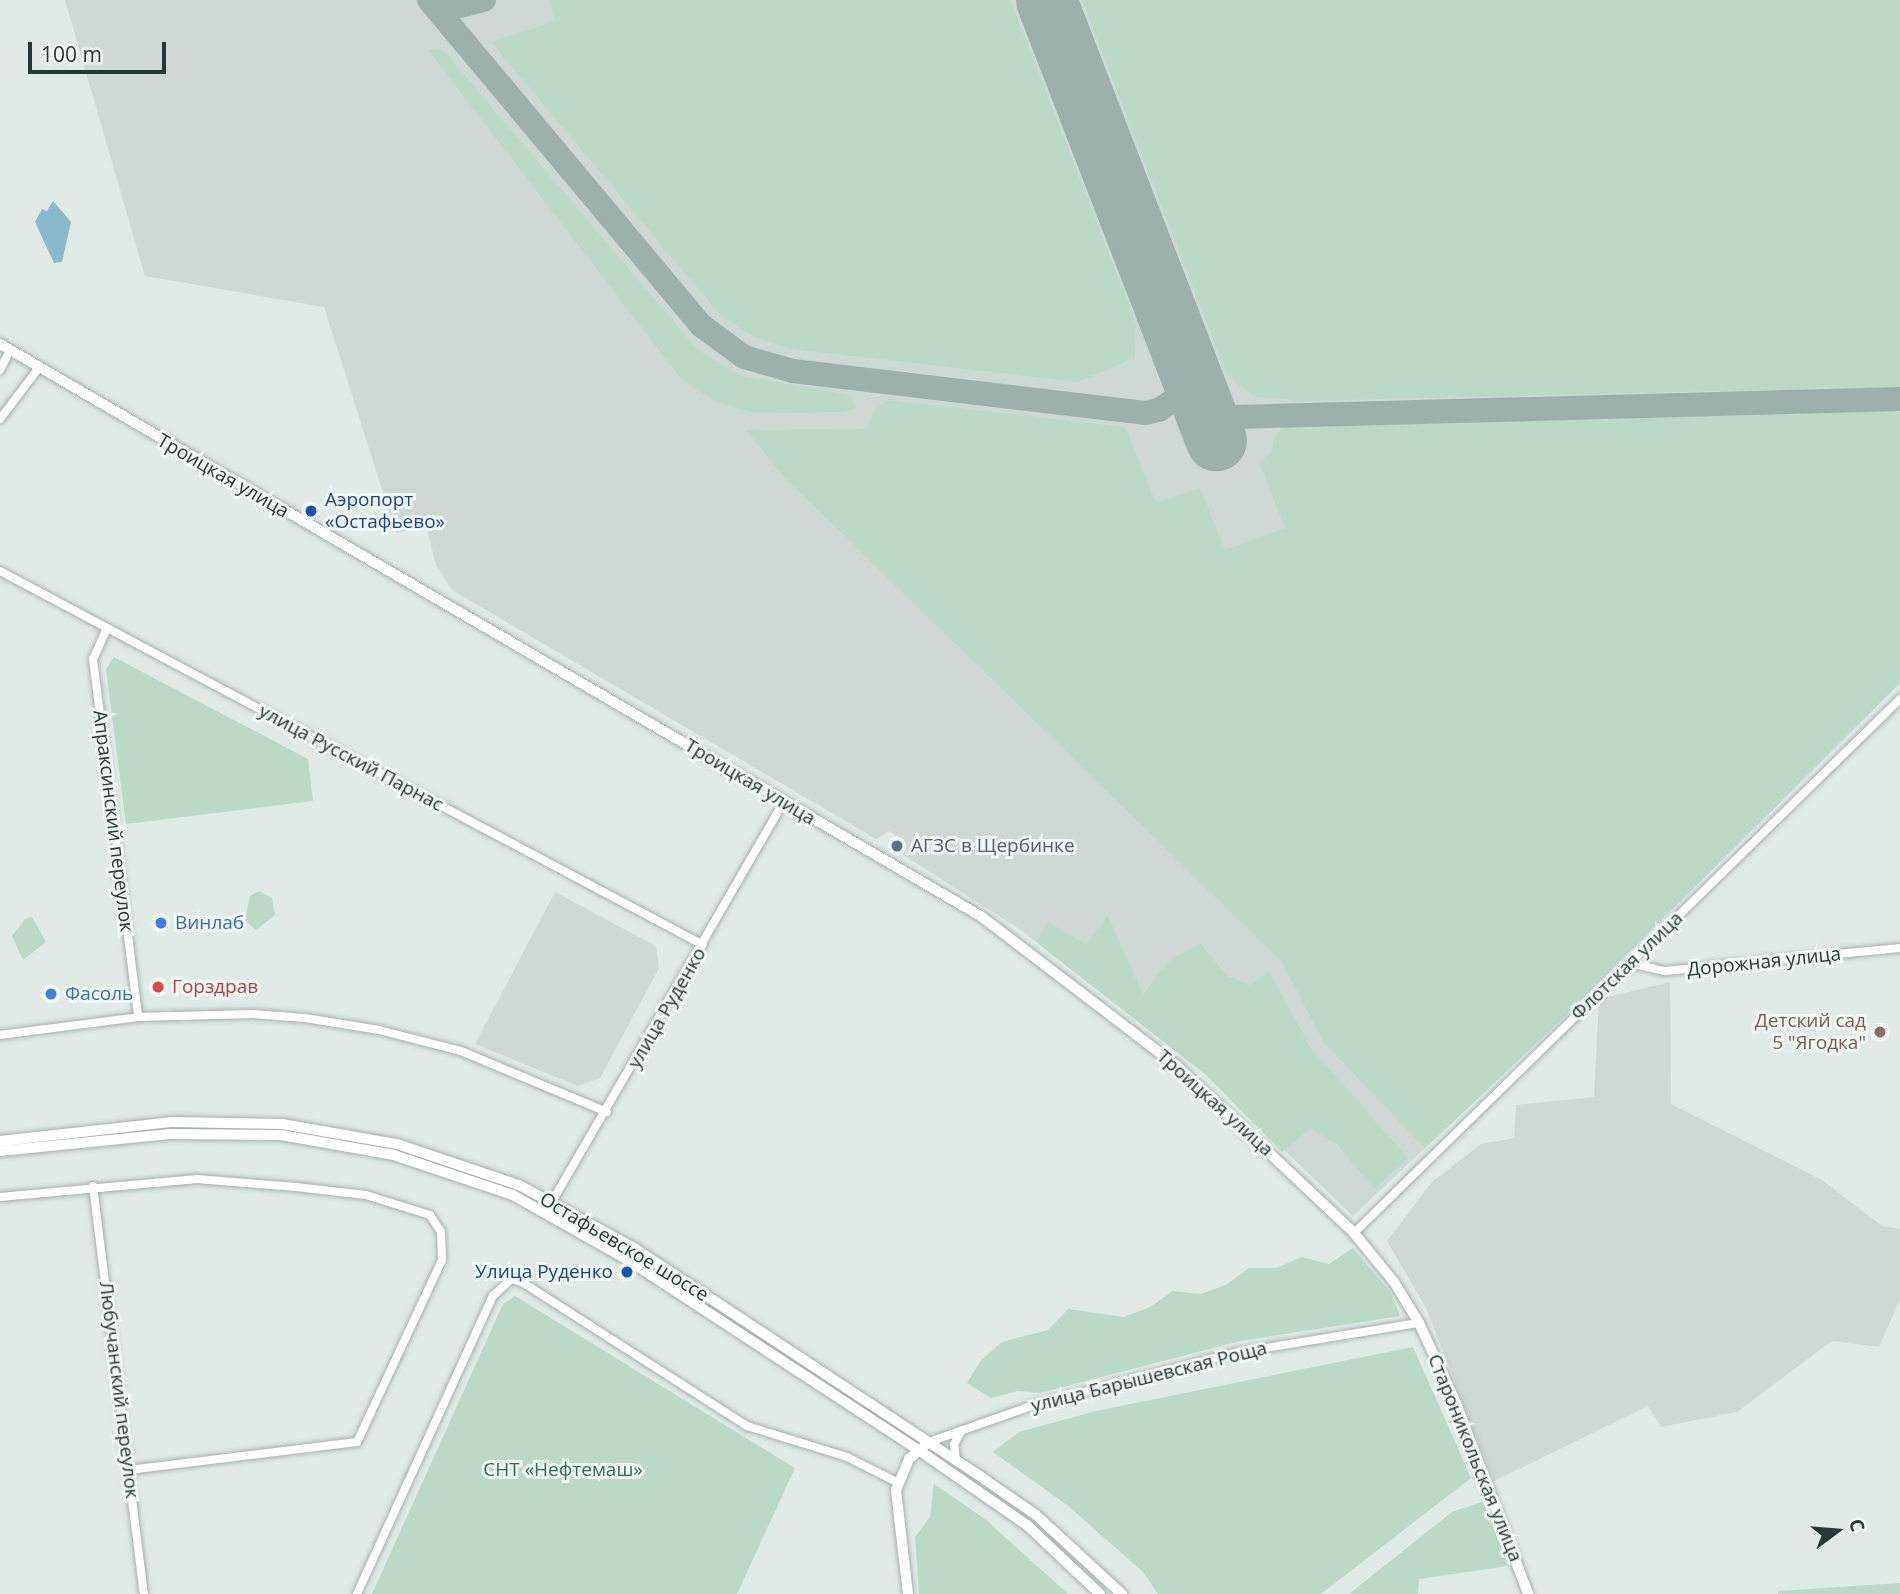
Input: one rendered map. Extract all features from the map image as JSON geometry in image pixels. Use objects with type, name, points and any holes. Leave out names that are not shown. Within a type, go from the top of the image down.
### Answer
[{"type":"main road","name":"Остафьевское шоссе","points":[[0,1141],[171,1122],[282,1124],[397,1144],[454,1160],[553,1201],[634,1248],[1037,1515],[1122,1594]]},
{"type":"main road","name":"Остафьевское шоссе","points":[[0,1151],[170,1134],[281,1135],[340,1143],[418,1162],[546,1212],[917,1449],[1028,1526],[1100,1594]]},
{"type":"street","name":"Троицкая улица","points":[[0,344],[38,369],[943,893],[1014,940],[1185,1073],[1354,1233],[1419,1322]]},
{"type":"street","points":[[0,370],[10,350]]},
{"type":"street","points":[[0,419],[38,369]]},
{"type":"street","name":"улица Русский Парнас","points":[[0,571],[702,946]]},
{"type":"street","name":"Апраксинский переулок","points":[[107,628],[93,659],[138,1017]]},
{"type":"street","name":"Флотская улица","points":[[1354,1233],[1900,699]]},
{"type":"street","name":"улица Руденко","points":[[546,1212],[607,1112],[784,802]]},
{"type":"street","name":"Дорожная улица","points":[[1630,962],[1665,971],[1900,948]]},
{"type":"street","points":[[0,1035],[138,1017],[252,1014],[379,1030],[493,1062],[607,1112]]},
{"type":"street","points":[[0,1197],[93,1186],[197,1179],[366,1195],[430,1215],[441,1232],[442,1260],[357,1443],[129,1470]]},
{"type":"street","name":"Любучанский переулок","points":[[93,1186],[144,1594]]},
{"type":"street","points":[[357,1594],[493,1296],[510,1279],[542,1295],[747,1426],[847,1457],[897,1482],[908,1594]]},
{"type":"street","name":"улица Барышевская Роща","points":[[897,1482],[917,1449],[964,1428],[1235,1353],[1419,1322]]},
{"type":"street","name":"Староникольская улица","points":[[1419,1322],[1456,1403],[1528,1594]]},
{"type":"street","points":[[956,1460],[955,1439],[964,1428]]},
{"type":"shaded area","points":[[65,0],[1900,0],[1900,683],[1561,1020],[1353,1216],[1205,1074],[1018,928],[894,849],[897,836],[889,831],[876,839],[452,590],[436,565],[426,526],[396,533],[324,307],[145,276]]},
{"type":"shaded area","points":[[555,892],[656,946],[659,968],[600,1078],[578,1086],[475,1044]]},
{"type":"shaded area","points":[[1670,982],[1671,1104],[1822,1180],[1882,1226],[1900,1229],[1900,1299],[1879,1347],[1832,1341],[1737,1412],[1661,1427],[1648,1406],[1494,1481],[1426,1308],[1387,1241],[1432,1182],[1481,1144],[1514,1138],[1516,1105],[1594,1097],[1599,999]]},
{"type":"green space","points":[[549,0],[1010,0],[1136,323],[1135,358],[1078,382],[791,349],[755,337],[721,316],[491,42],[555,21]]},
{"type":"green space","points":[[1082,0],[1900,0],[1900,387],[1301,401],[1255,397],[1228,377]]},
{"type":"green space","points":[[436,48],[444,51],[697,349],[739,375],[850,395],[856,407],[844,412],[753,413],[715,401],[682,380],[428,50]]},
{"type":"green space","points":[[887,400],[1125,427],[1156,503],[1200,488],[1225,550],[1285,528],[1259,462],[1271,453],[1274,439],[1290,420],[1900,405],[1900,683],[1561,1020],[1425,1148],[1325,1044],[1281,961],[783,476],[746,430],[867,429],[874,410]]},
{"type":"green space","points":[[114,657],[308,759],[313,801],[126,824],[106,669]]},
{"type":"green space","points":[[259,891],[272,898],[275,915],[256,930],[245,920],[250,896]]},
{"type":"green space","points":[[1108,916],[1143,995],[1167,962],[1200,943],[1226,975],[1250,985],[1269,971],[1310,1047],[1408,1158],[1374,1189],[1337,1144],[1310,1129],[1282,1152],[1205,1074],[1036,942],[1048,922],[1086,944]]},
{"type":"green space","points":[[32,917],[46,942],[23,960],[12,936],[25,919]]},
{"type":"green space","points":[[1353,1248],[1391,1293],[1400,1316],[1240,1341],[1040,1393],[1018,1391],[991,1398],[967,1383],[981,1360],[1002,1342],[1048,1330],[1068,1309],[1124,1317],[1150,1307],[1173,1291],[1200,1294],[1226,1285],[1249,1268],[1276,1268],[1302,1257],[1329,1264]]},
{"type":"green space","name":"СНТ «Нефтемаш»","points":[[515,1296],[795,1468],[737,1594],[372,1594],[503,1304]]},
{"type":"green space","points":[[1413,1347],[1471,1478],[1321,1594],[1158,1594],[1143,1572],[1067,1505],[993,1452],[1019,1432],[1096,1411]]},
{"type":"green space","points":[[934,1484],[985,1519],[1068,1594],[919,1594],[915,1537],[930,1517]]},
{"type":"green space","points":[[1485,1501],[1508,1566],[1419,1579],[1418,1594],[1349,1594],[1452,1512]]},
{"type":"green space","points":[[1900,1583],[1900,1594],[1778,1594],[1778,1591]]},
{"type":"water","points":[[53,201],[71,222],[62,262],[54,263],[35,222],[42,209],[47,211]]},
{"type":"taxiway","points":[[429,0],[702,326],[744,357],[793,371],[1145,413],[1159,410],[1176,398],[1186,375],[1186,360]]},
{"type":"taxiway","points":[[430,0],[451,8],[484,0]]},
{"type":"taxiway","points":[[1203,406],[1235,417],[1900,399]]},
{"type":"runway","points":[[1046,0],[1216,440]]},
{"type":"place","name":"Аэропорт «Остафьево»","points":[[311,511]]},
{"type":"place","name":"АГЗС в Щербинке","points":[[897,846]]},
{"type":"place","name":"Винлаб","points":[[161,923]]},
{"type":"place","name":"Горздрав","points":[[158,987]]},
{"type":"place","name":"Фасоль","points":[[51,994]]},
{"type":"place","name":"Детский сад 5 \"Ягодка\"","points":[[1880,1032]]},
{"type":"place","name":"Улица Руденко","points":[[627,1272]]}]
